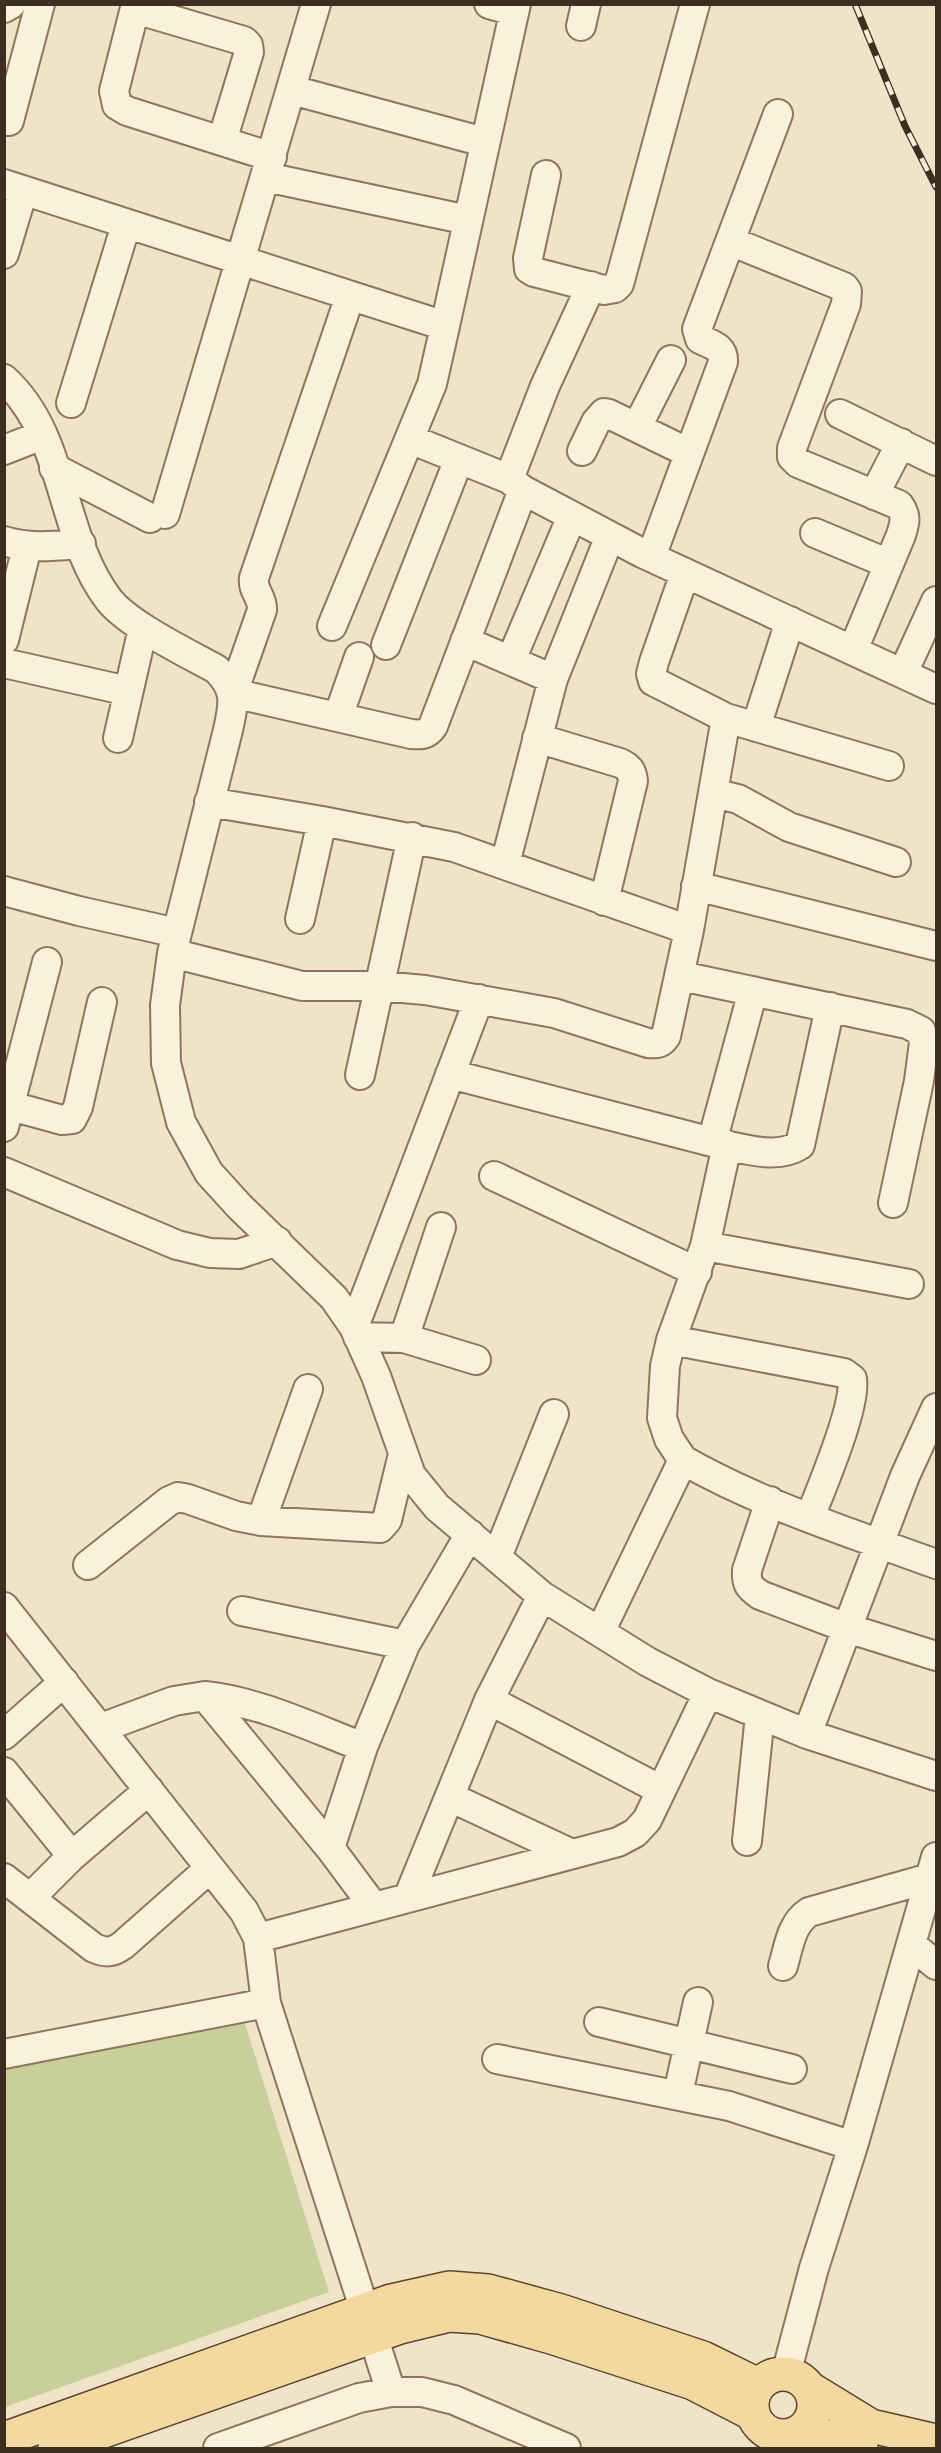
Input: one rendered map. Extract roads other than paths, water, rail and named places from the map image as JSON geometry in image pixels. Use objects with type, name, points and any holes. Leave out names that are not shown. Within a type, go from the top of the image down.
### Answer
[{"type":"main road","points":[[4,2439],[368,2323],[400,2327],[449,2315],[480,2317],[551,2337],[693,2383],[777,2390],[813,2396],[813,2414],[788,2438]]},
{"type":"main road","points":[[55,2448],[368,2323]]},
{"type":"main road","points":[[777,2390],[764,2430],[788,2438],[861,2448]]},
{"type":"main road","points":[[777,2390],[871,2426],[936,2441]]},
{"type":"street","points":[[4,8],[11,4]]},
{"type":"street","points":[[9,121],[40,4]]},
{"type":"street","points":[[54,468],[157,516],[240,261],[316,4]]},
{"type":"street","points":[[546,175],[528,258],[529,269],[591,286],[611,290],[615,288],[619,284],[695,4]]},
{"type":"street","points":[[222,141],[249,52],[248,45],[244,40],[136,7],[114,91],[117,105],[127,111],[222,141],[269,167],[468,220]]},
{"type":"street","points":[[332,626],[432,384],[484,142],[506,7]]},
{"type":"street","points":[[292,90],[484,142]]},
{"type":"street","points":[[651,557],[723,362],[724,354],[721,349],[700,339],[697,329],[778,114]]},
{"type":"street","points":[[4,254],[14,188],[445,326]]},
{"type":"street","points":[[71,403],[126,225]]},
{"type":"street","points":[[730,241],[847,291],[846,304],[792,448],[792,457],[798,463],[898,505],[905,513],[905,522],[853,650]]},
{"type":"street","points":[[233,693],[411,734],[429,732],[465,641],[516,485],[545,386],[591,286]]},
{"type":"street","points":[[350,296],[254,578],[253,585],[261,599],[262,610],[233,693],[233,710],[174,943],[165,1005],[166,1063],[181,1122],[209,1173],[240,1208],[334,1298],[356,1332],[376,1376],[411,1476],[437,1507],[542,1596],[648,1662],[708,1693],[807,1734],[936,1776]]},
{"type":"street","points":[[637,427],[671,360]]},
{"type":"street","points":[[4,380],[17,391],[37,420],[92,575],[111,602],[143,628],[216,669],[226,679],[233,693]]},
{"type":"street","points":[[582,451],[596,422],[604,413],[689,453]]},
{"type":"street","points":[[840,414],[936,461]]},
{"type":"street","points":[[4,450],[42,435]]},
{"type":"street","points":[[410,439],[516,485],[651,557],[936,689]]},
{"type":"street","points":[[874,495],[901,443]]},
{"type":"street","points":[[386,645],[459,459]]},
{"type":"street","points":[[511,660],[572,516]]},
{"type":"street","points":[[815,533],[889,564]]},
{"type":"street","points":[[506,864],[553,679],[610,536]]},
{"type":"street","points":[[4,640],[16,544],[81,544]]},
{"type":"street","points":[[685,573],[654,662],[651,674],[653,681],[726,718],[889,766]]},
{"type":"street","points":[[903,673],[936,602]]},
{"type":"street","points":[[756,727],[790,621]]},
{"type":"street","points":[[118,738],[143,628]]},
{"type":"street","points":[[465,641],[553,679]]},
{"type":"street","points":[[338,717],[359,657]]},
{"type":"street","points":[[4,663],[128,691]]},
{"type":"street","points":[[4,891],[79,911],[302,986],[380,986],[425,990],[554,1013],[657,1044],[663,1042],[666,1036],[681,976],[726,718]]},
{"type":"street","points":[[537,738],[620,763],[628,767],[632,774],[633,781],[604,901]]},
{"type":"street","points":[[712,793],[738,799],[789,827],[896,862]]},
{"type":"street","points":[[209,802],[412,837],[454,847],[689,930]]},
{"type":"street","points":[[300,919],[322,821]]},
{"type":"street","points":[[360,1075],[412,837]]},
{"type":"street","points":[[696,886],[936,946]]},
{"type":"street","points":[[47,962],[8,1117],[72,1119],[78,1107],[102,1002]]},
{"type":"street","points":[[681,976],[907,1024],[921,1031],[924,1042],[919,1081],[893,1203]]},
{"type":"street","points":[[753,991],[720,1143],[701,1259],[665,1366],[662,1418],[669,1439],[683,1460],[710,1475],[810,1517],[936,1564]]},
{"type":"street","points":[[356,1332],[479,999]]},
{"type":"street","points":[[450,1074],[720,1143],[778,1154],[790,1152],[800,1146],[830,1007]]},
{"type":"street","points":[[4,1172],[177,1245],[210,1253],[239,1254],[277,1241]]},
{"type":"street","points":[[494,1176],[701,1259],[909,1284]]},
{"type":"street","points":[[405,1338],[441,1227]]},
{"type":"street","points":[[356,1332],[405,1338],[438,1346],[476,1360]]},
{"type":"street","points":[[672,1340],[844,1373],[852,1379],[851,1398],[841,1435],[810,1517]]},
{"type":"street","points":[[261,1521],[308,1389]]},
{"type":"street","points":[[807,1734],[905,1476],[936,1408]]},
{"type":"street","points":[[497,1557],[554,1414]]},
{"type":"street","points":[[88,1565],[169,1501],[178,1497],[236,1516],[261,1521],[380,1528],[387,1520],[403,1454]]},
{"type":"street","points":[[600,1632],[683,1460]]},
{"type":"street","points":[[770,1501],[747,1570],[746,1581],[749,1588],[847,1628],[936,1656]]},
{"type":"street","points":[[330,1848],[363,1748],[405,1645],[470,1534]]},
{"type":"street","points":[[408,1898],[489,1700],[542,1596]]},
{"type":"street","points":[[5,1608],[244,1911],[258,1938],[266,2003],[391,2392]]},
{"type":"street","points":[[243,1611],[405,1645]]},
{"type":"street","points":[[4,1734],[64,1682]]},
{"type":"street","points":[[258,1938],[618,1842],[635,1833],[647,1820],[708,1693]]},
{"type":"street","points":[[101,1728],[174,1701],[205,1696],[230,1699],[262,1708],[363,1748]]},
{"type":"street","points":[[205,1696],[330,1848],[374,1907]]},
{"type":"street","points":[[489,1700],[661,1790]]},
{"type":"street","points":[[747,1841],[760,1714]]},
{"type":"street","points":[[4,1772],[72,1856]]},
{"type":"street","points":[[30,1898],[72,1856],[148,1790]]},
{"type":"street","points":[[450,1797],[572,1854]]},
{"type":"street","points":[[777,2390],[854,2146],[933,1867]]},
{"type":"street","points":[[783,1966],[794,1929],[799,1919],[809,1912],[933,1867]]},
{"type":"street","points":[[4,1878],[94,1948],[105,1953],[114,1952],[209,1869]]},
{"type":"street","points":[[912,1944],[936,1965]]},
{"type":"street","points":[[678,2094],[698,2002]]},
{"type":"street","points":[[4,2054],[266,2003]]},
{"type":"street","points":[[599,2022],[792,2069]]},
{"type":"street","points":[[497,2060],[678,2094],[773,2118],[854,2146]]},
{"type":"street","points":[[218,2448],[359,2398],[391,2392],[422,2392],[454,2400],[566,2448]]},
{"type":"railway","points":[[855,4],[905,126],[936,187]]}]
